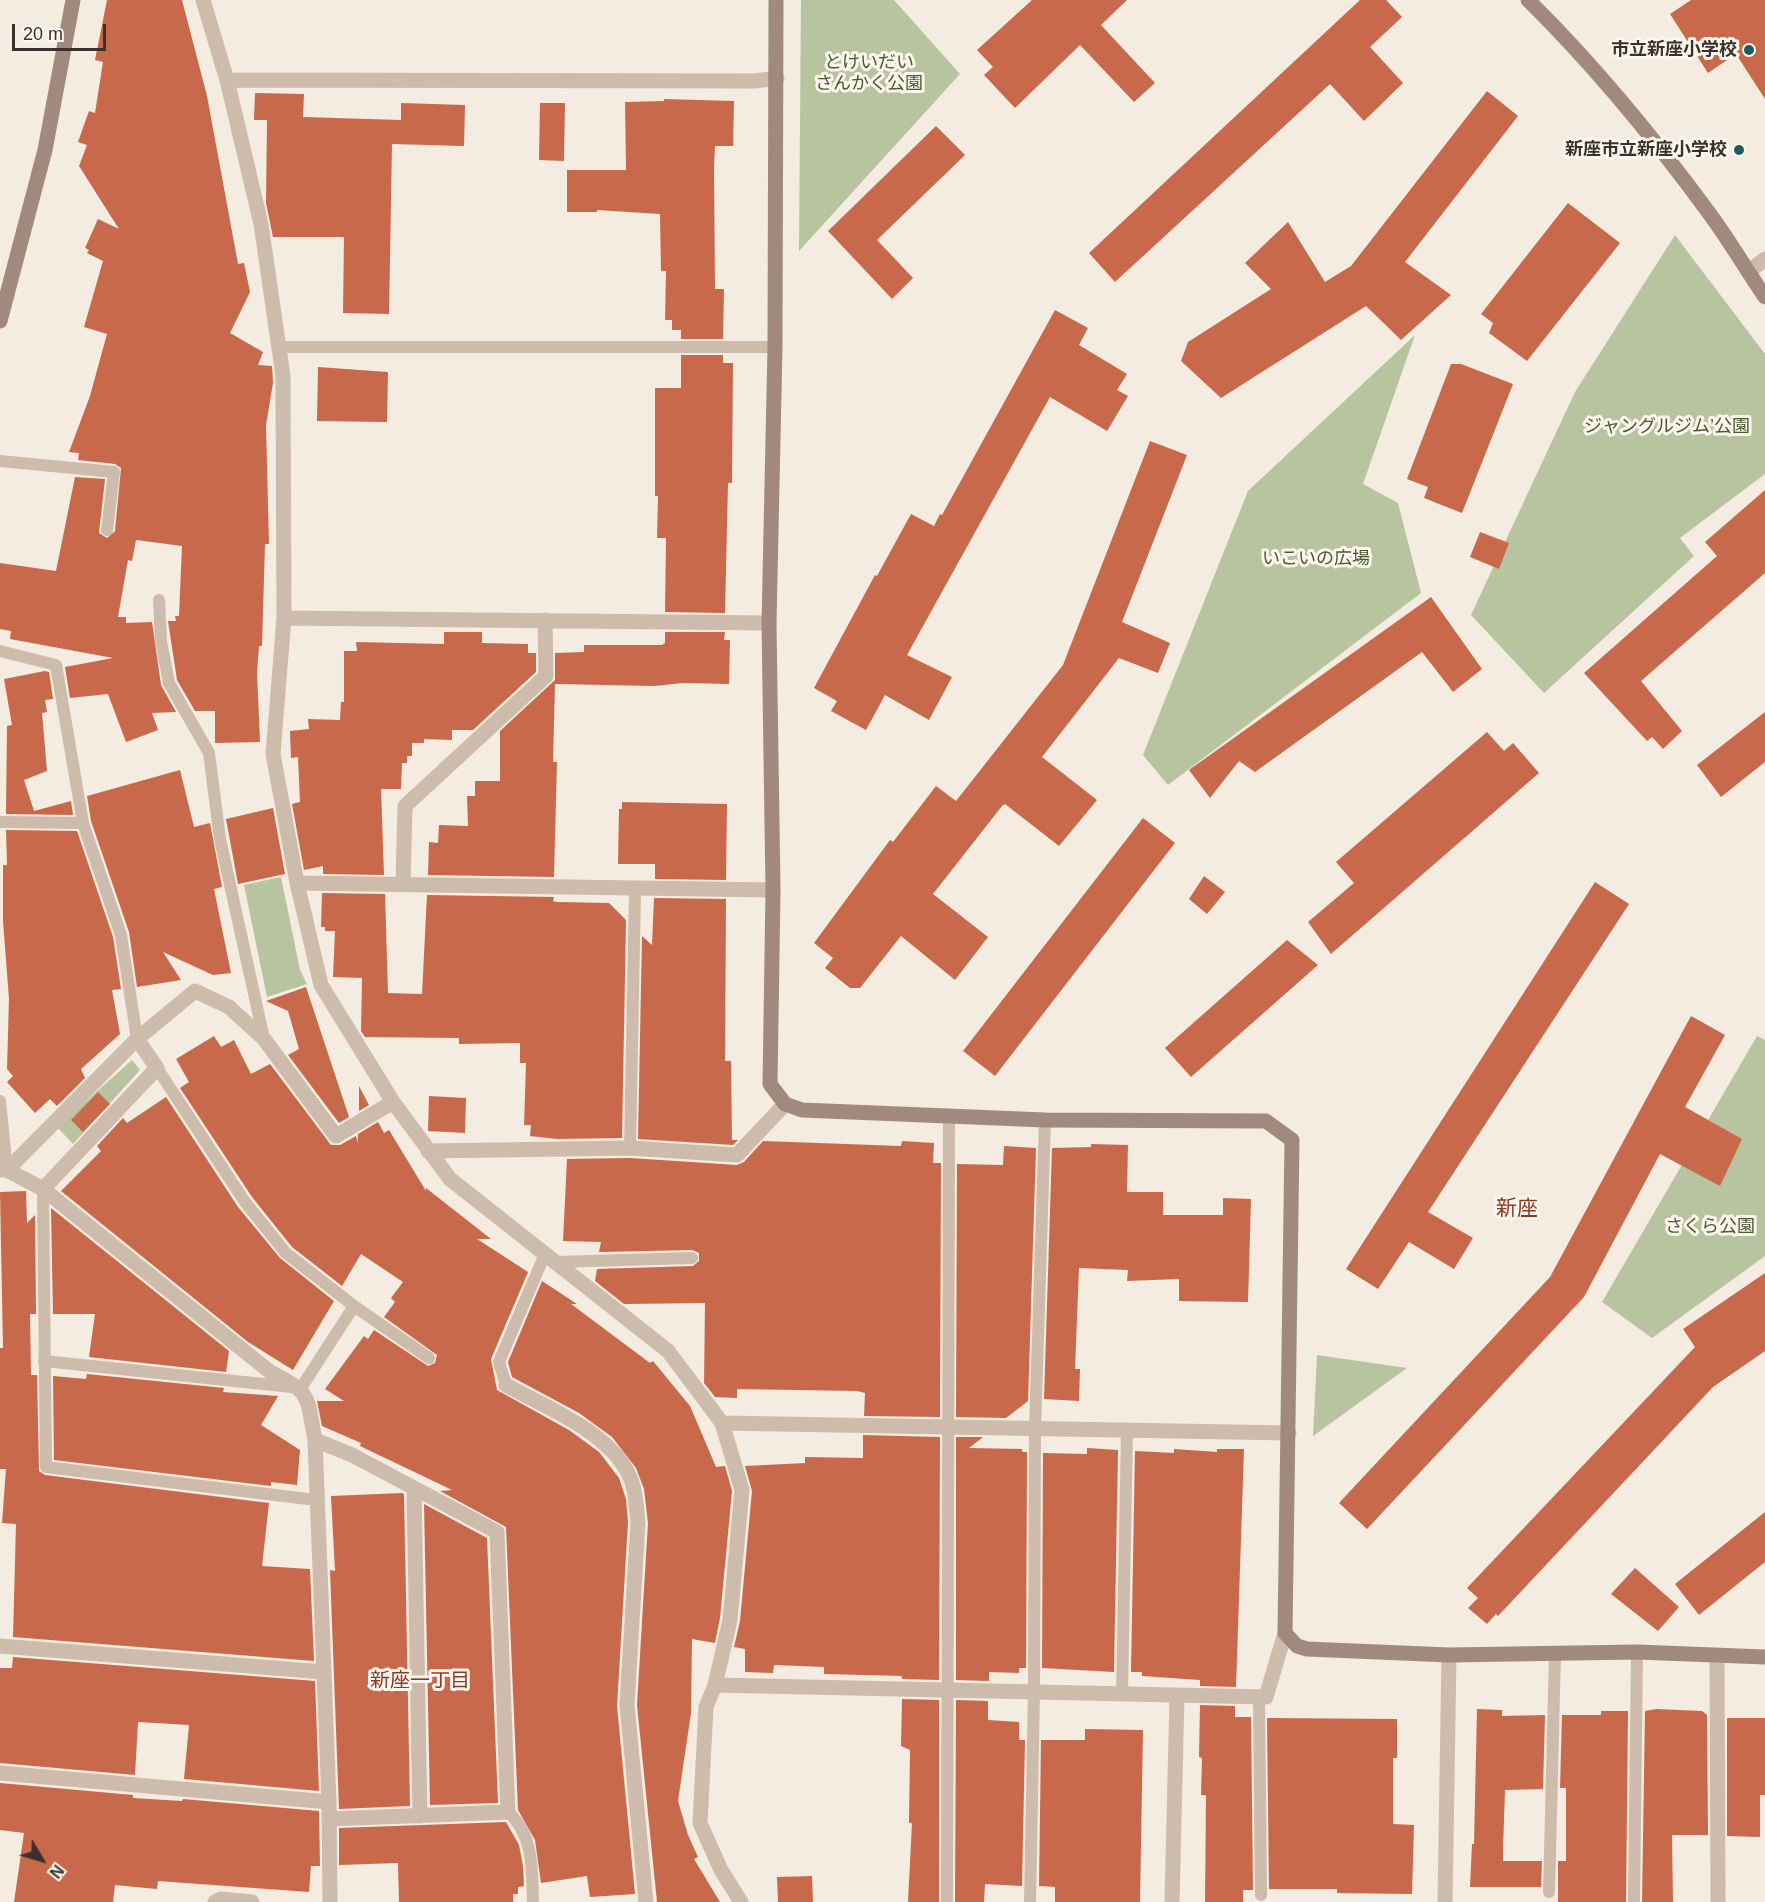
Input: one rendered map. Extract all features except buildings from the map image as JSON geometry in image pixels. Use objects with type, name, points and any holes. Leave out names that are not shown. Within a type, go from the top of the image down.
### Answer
[{"type":"street","points":[[0,321],[45,150],[73,0]]},
{"type":"street","points":[[203,0],[227,80],[261,224],[283,376],[284,618],[273,754],[297,884],[321,985],[393,1102],[450,1179],[668,1351],[722,1423],[742,1490],[730,1620],[715,1685],[706,1707],[700,1823],[722,1870],[741,1902]]},
{"type":"street","points":[[715,1685],[1266,1697],[1285,1633],[1292,1140],[1266,1121],[1045,1120],[802,1110],[785,1104],[770,1084],[773,890],[769,623],[775,347],[776,0]]},
{"type":"street","points":[[1528,0],[1573,45],[1643,130],[1709,213],[1765,297]]},
{"type":"street","points":[[227,80],[755,81],[777,78]]},
{"type":"street","points":[[1748,272],[1765,259]]},
{"type":"street","points":[[284,618],[769,623]]},
{"type":"street","points":[[403,883],[405,806],[546,676],[545,620]]},
{"type":"street","points":[[297,884],[403,883],[635,890],[773,890]]},
{"type":"street","points":[[330,1902],[329,1802],[315,1440],[307,1401],[301,1388],[269,1371],[43,1189],[3,1170],[137,1039],[195,991],[229,1007],[264,1039],[336,1136],[393,1102]]},
{"type":"street","points":[[43,1189],[157,1068],[137,1039]]},
{"type":"street","points":[[428,1150],[630,1148],[737,1155],[785,1104]]},
{"type":"street","points":[[506,1385],[594,1433],[628,1472],[635,1494],[638,1522],[627,1705],[646,1902]]},
{"type":"street","points":[[722,1423],[1289,1433]]},
{"type":"street","points":[[315,1440],[352,1455],[497,1532],[508,1812],[329,1819]]},
{"type":"street","points":[[414,1489],[420,1816]]},
{"type":"street","points":[[1285,1633],[1297,1646],[1307,1649],[1449,1655],[1637,1652],[1765,1657]]},
{"type":"street","points":[[0,1646],[324,1672]]},
{"type":"street","points":[[1445,1902],[1449,1655]]},
{"type":"street","points":[[1717,1656],[1718,1902]]},
{"type":"street","points":[[1172,1902],[1177,1696]]},
{"type":"street","points":[[0,1773],[329,1802]]},
{"type":"street","points":[[215,1902],[221,1899],[252,1902]]},
{"type":"lane","points":[[279,346],[775,347]]},
{"type":"lane","points":[[0,461],[114,472],[107,530]]},
{"type":"lane","points":[[159,600],[161,640],[169,683],[209,753],[220,839],[264,1039]]},
{"type":"lane","points":[[0,651],[56,664],[83,823],[121,935],[137,1039]]},
{"type":"lane","points":[[0,822],[83,823]]},
{"type":"lane","points":[[630,1148],[635,890]]},
{"type":"lane","points":[[157,1068],[245,1202],[286,1253],[354,1306],[429,1358]]},
{"type":"lane","points":[[0,1101],[3,1170]]},
{"type":"lane","points":[[947,1902],[949,1116]]},
{"type":"lane","points":[[1029,1902],[1035,1692],[1035,1428],[1045,1120]]},
{"type":"lane","points":[[43,1189],[46,1467],[316,1500]]},
{"type":"lane","points":[[506,1385],[499,1362],[551,1258],[692,1258]]},
{"type":"lane","points":[[44,1361],[301,1388],[354,1306]]},
{"type":"lane","points":[[1122,1694],[1127,1430]]},
{"type":"lane","points":[[1634,1902],[1637,1652]]},
{"type":"lane","points":[[1550,1892],[1555,1654]]},
{"type":"lane","points":[[1259,1697],[1261,1895]]},
{"type":"lane","points":[[508,1812],[518,1821],[532,1858],[533,1902]]},
{"type":"green space","name":"とけいだい さんかく公園","points":[[801,0],[894,0],[960,74],[799,251]]},
{"type":"green space","name":"ジャングルジム’公園","points":[[1675,235],[1765,354],[1765,474],[1680,538],[1694,556],[1544,693],[1471,615],[1575,392]]},
{"type":"green space","name":"いこいの広場","points":[[1415,335],[1363,484],[1398,503],[1421,593],[1168,785],[1143,755],[1248,491]]},
{"type":"green space","points":[[281,877],[300,970],[307,984],[267,997],[244,885]]},
{"type":"green space","name":"さくら公園","points":[[1757,1036],[1765,1040],[1765,1256],[1652,1338],[1602,1302]]},
{"type":"green space","points":[[132,1060],[140,1070],[73,1144],[57,1127]]},
{"type":"green space","points":[[1317,1355],[1407,1368],[1313,1436]]},
{"type":"place","name":"市立新座小学校","points":[[1749,50]]},
{"type":"place","name":"新座市立新座小学校","points":[[1739,150]]},
{"type":"district","name":"新座","points":[[1517,1209]]},
{"type":"district","name":"新座一丁目","points":[[420,1681]]}]
